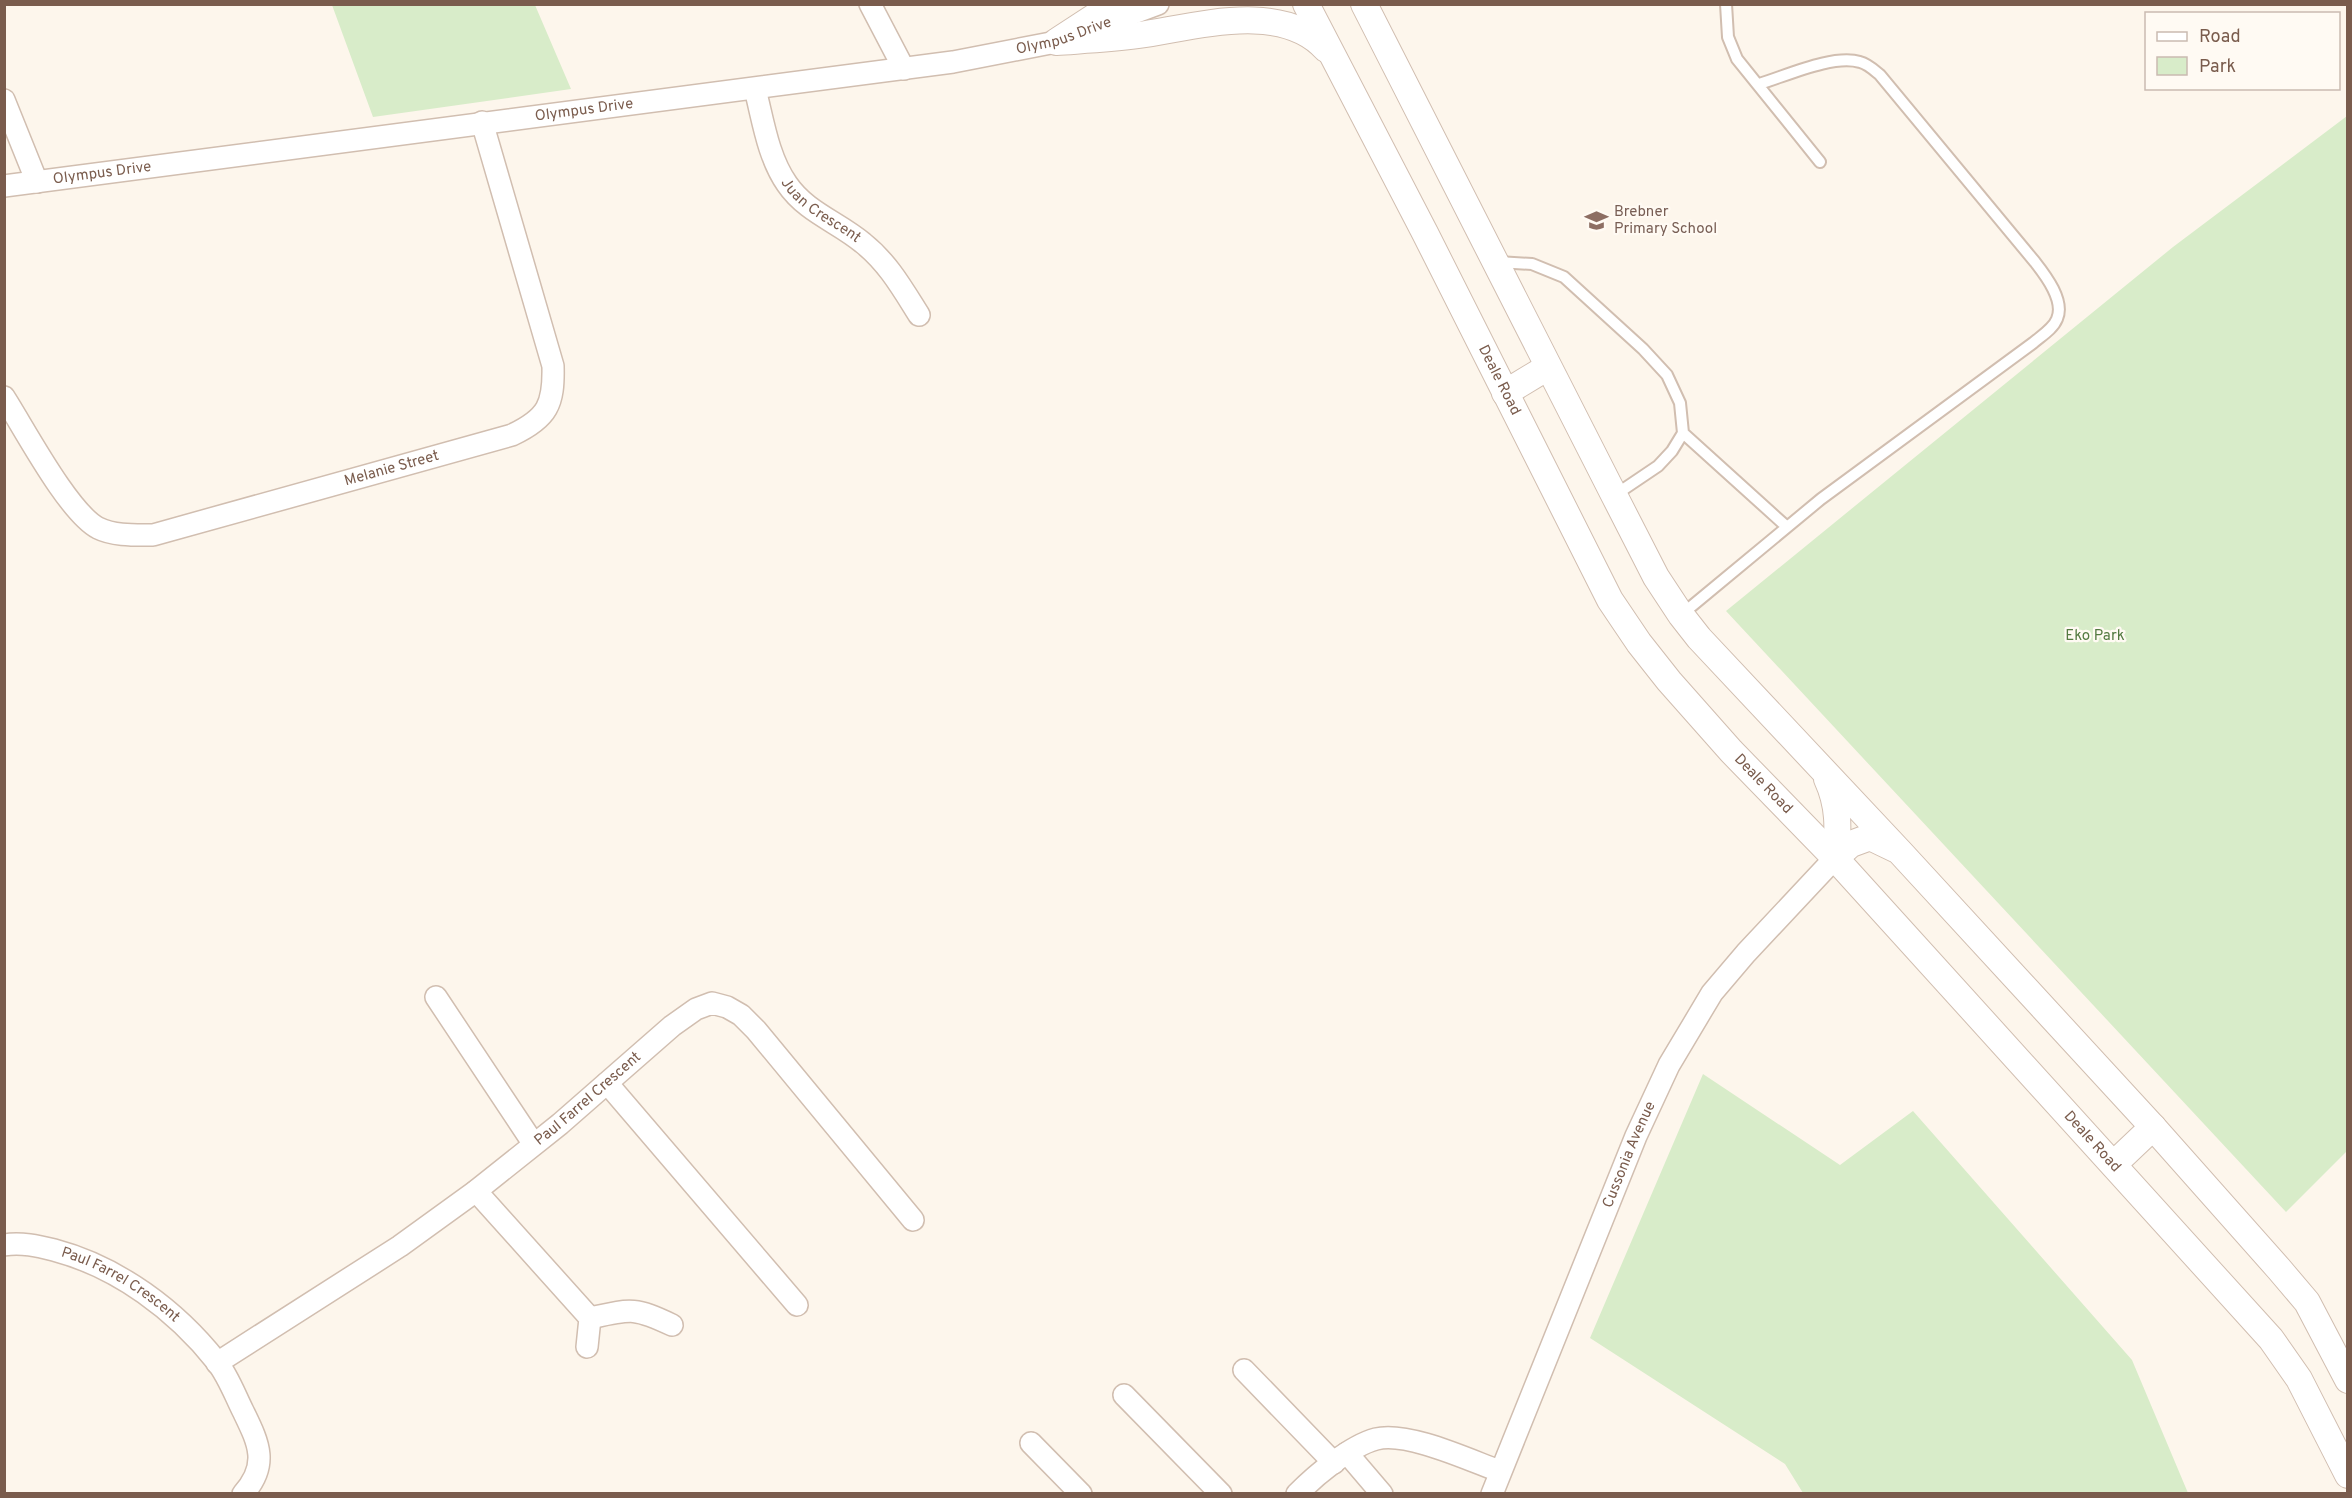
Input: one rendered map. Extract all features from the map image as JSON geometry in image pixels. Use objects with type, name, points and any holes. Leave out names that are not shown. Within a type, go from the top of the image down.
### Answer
[{"type":"street","points":[[870,4],[904,69]]},
{"type":"street","points":[[1056,42],[1114,4]]},
{"type":"street","name":"Olympus Drive","points":[[4,186],[953,62],[1056,42],[1158,4]]},
{"type":"street","name":"Deale Road","points":[[1306,4],[1610,600],[1639,643],[1731,751],[1835,858],[2271,1339],[2299,1379],[2348,1475]]},
{"type":"street","points":[[1364,4],[1656,577],[1681,615],[1699,638],[2153,1127],[2307,1302],[2348,1380]]},
{"type":"street","points":[[1056,42],[1120,37],[1239,20],[1269,21],[1291,26],[1308,33],[1328,51],[1366,120]]},
{"type":"street","name":"Juan Crescent","points":[[755,89],[773,155],[786,183],[798,198],[819,215],[860,240],[878,255],[892,272],[919,315]]},
{"type":"street","points":[[4,100],[37,182]]},
{"type":"street","name":"Melanie Street","points":[[4,397],[58,483],[80,513],[100,529],[120,534],[153,535],[512,435],[523,430],[542,417],[548,409],[554,388],[553,366],[482,122]]},
{"type":"street","points":[[1505,393],[1548,367]]},
{"type":"street","points":[[1824,773],[1835,796],[1839,830],[1835,858]]},
{"type":"street","points":[[1835,858],[1851,844],[1870,837],[1900,852]]},
{"type":"street","name":"Cussonia Avenue","points":[[1492,1494],[1499,1471],[1636,1136],[1669,1065],[1712,993],[1746,953],[1835,858]]},
{"type":"street","points":[[436,997],[533,1143]]},
{"type":"street","name":"Paul Farrel Crescent","points":[[217,1363],[400,1246],[476,1191],[533,1143],[560,1124],[672,1026],[696,1009],[712,1003],[727,1007],[741,1015],[756,1030],[913,1220]]},
{"type":"street","points":[[607,1083],[797,1305]]},
{"type":"street","points":[[2114,1164],[2153,1127]]},
{"type":"street","points":[[476,1191],[590,1318],[587,1347]]},
{"type":"street","name":"Paul Farrel Crescent","points":[[4,1245],[16,1243],[78,1256],[111,1272],[158,1301],[217,1363],[238,1400],[259,1448],[260,1464],[252,1484],[243,1494]]},
{"type":"street","points":[[590,1318],[632,1310],[646,1312],[672,1325]]},
{"type":"street","points":[[1244,1370],[1382,1494]]},
{"type":"street","points":[[1124,1395],[1221,1494]]},
{"type":"street","points":[[1297,1494],[1340,1458],[1376,1439],[1395,1438],[1417,1442],[1499,1471]]},
{"type":"street","points":[[1031,1443],[1081,1494]]},
{"type":"lane","points":[[1725,4],[1728,37],[1737,59],[1820,162]]},
{"type":"lane","points":[[1681,615],[1821,499],[2033,343],[2057,320],[2059,305],[2044,274],[1880,75],[1870,66],[1848,60],[1823,64],[1759,84]]},
{"type":"lane","points":[[1495,262],[1532,264],[1564,277],[1668,375],[1680,403],[1683,433],[1672,451],[1658,466],[1614,495]]},
{"type":"lane","points":[[1683,433],[1786,527]]},
{"type":"green space","points":[[332,5],[535,5],[571,89],[373,117]]},
{"type":"green space","name":"Eko Park","points":[[2347,116],[2347,1151],[2286,1212],[1726,611],[2173,247]]},
{"type":"green space","points":[[1703,1074],[1840,1165],[1913,1111],[2132,1360],[2188,1493],[1803,1493],[1785,1464],[1590,1338]]},
{"type":"place","name":"Brebner Primary School","points":[[1596,221]]}]
